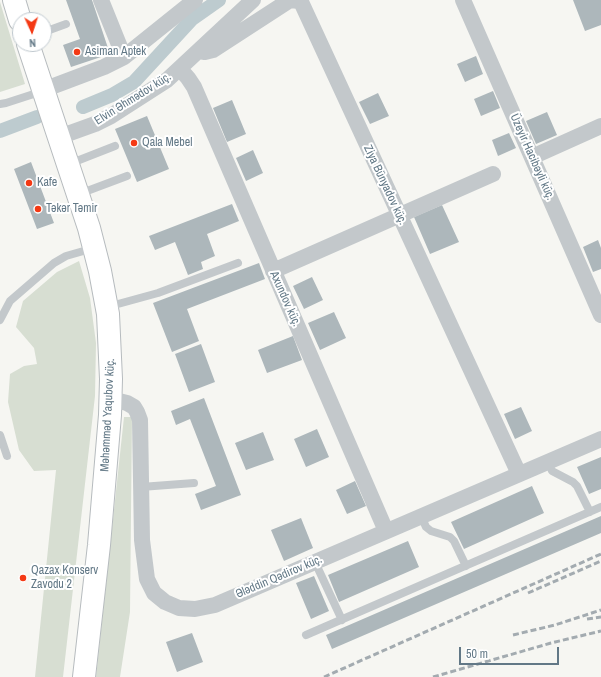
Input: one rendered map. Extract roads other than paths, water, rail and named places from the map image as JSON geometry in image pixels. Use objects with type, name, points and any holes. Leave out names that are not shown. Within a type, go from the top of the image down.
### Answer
[{"type":"main road","points":[[14,0],[18,12]]},
{"type":"main road","name":"Məhəmməd Yaqubov küç.","points":[[31,52],[94,247],[107,307],[111,355],[111,400],[99,545],[84,677]]},
{"type":"street","points":[[101,0],[124,57]]},
{"type":"street","points":[[44,90],[104,68],[124,57],[195,0]]},
{"type":"street","name":"Elvin Əhmədov küç.","points":[[59,137],[95,124],[111,116],[167,80],[253,0]]},
{"type":"street","name":"Ziya Bünyadov küç.","points":[[199,51],[205,52],[213,50],[290,0],[299,1],[302,4],[519,474]]},
{"type":"street","name":"Üzeyir Hacibəyli küç.","points":[[463,0],[601,315]]},
{"type":"street","name":"Axundov küç.","points":[[180,69],[194,87],[386,531]]},
{"type":"street","points":[[532,157],[601,126]]},
{"type":"street","points":[[273,271],[493,174]]},
{"type":"street","name":"Ələddin Qədirov küç.","points":[[111,400],[127,403],[134,407],[140,420],[142,540],[146,579],[154,593],[165,602],[179,608],[195,609],[215,605],[601,439]]},
{"type":"lane","points":[[52,29],[66,24]]},
{"type":"lane","points":[[0,104],[44,90]]},
{"type":"lane","points":[[68,164],[115,146]]},
{"type":"lane","points":[[78,195],[127,176]]},
{"type":"lane","points":[[0,320],[10,301],[54,263],[66,256],[94,247]]},
{"type":"lane","points":[[107,307],[158,293],[238,263]]},
{"type":"lane","points":[[0,435],[7,456]]},
{"type":"lane","points":[[548,462],[552,470],[578,486],[590,512]]},
{"type":"lane","points":[[141,487],[194,484]]},
{"type":"lane","points":[[306,635],[601,507]]},
{"type":"lane","points":[[422,516],[426,527],[431,531],[450,536],[466,566]]},
{"type":"lane","points":[[315,562],[342,620]]},
{"type":"waterway","points":[[83,107],[112,95],[134,82],[192,19],[219,0]]},
{"type":"waterway","points":[[0,131],[37,117]]},
{"type":"railway","points":[[324,677],[601,554]]},
{"type":"railway","points":[[528,593],[601,561]]},
{"type":"railway","points":[[513,635],[555,625],[601,610]]},
{"type":"railway","points":[[587,619],[601,617]]},
{"type":"railway","points":[[433,677],[551,643],[601,631]]},
{"type":"place","name":"Asiman Aptek","points":[[77,52]]},
{"type":"place","name":"Qala Mebel","points":[[134,143]]},
{"type":"place","name":"Kafe","points":[[29,183]]},
{"type":"place","name":"Təkər Təmir","points":[[38,209]]},
{"type":"place","name":"Qazax Konserv Zavodu 2","points":[[23,578]]}]
